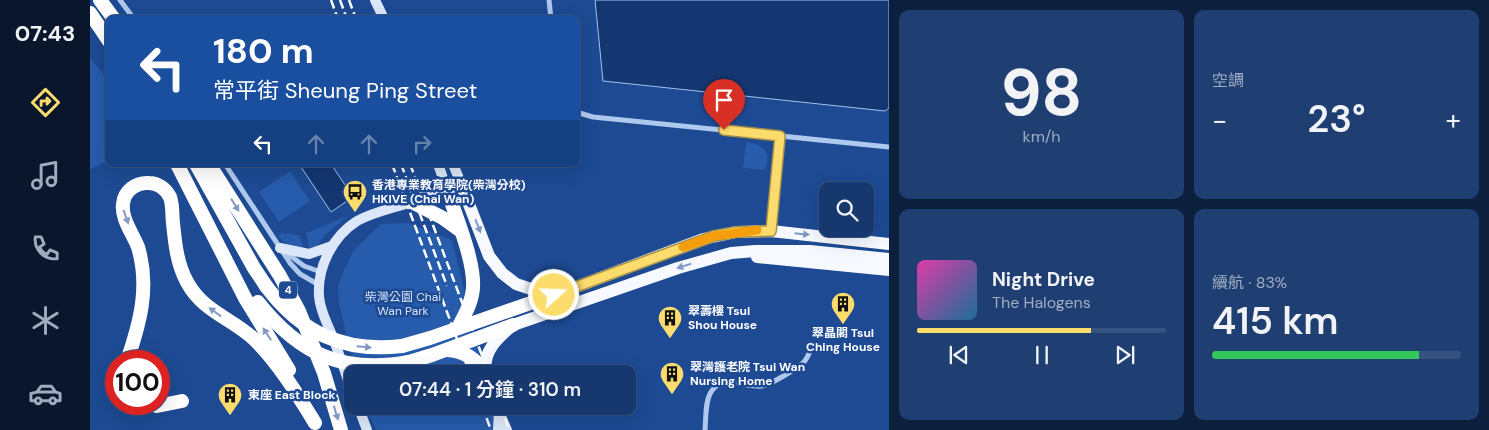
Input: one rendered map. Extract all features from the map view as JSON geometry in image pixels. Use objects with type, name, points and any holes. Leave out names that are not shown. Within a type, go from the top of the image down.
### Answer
[{"type":"highway","points":[[100,0],[111,15]]},
{"type":"highway","points":[[90,13],[105,35]]},
{"type":"highway","points":[[179,167],[258,302],[272,320],[287,334],[304,347],[322,356],[360,366],[379,366],[408,362],[513,325]]},
{"type":"highway","points":[[198,167],[266,286],[280,304],[299,321],[315,332],[332,340],[368,348],[402,346],[571,289]]},
{"type":"highway","name":"4","points":[[210,167],[280,276],[299,311],[324,373],[341,430]]},
{"type":"highway","points":[[130,350],[141,316],[144,284],[140,258],[134,237],[124,215],[123,203],[126,194],[133,187],[142,183],[153,183],[162,188],[170,198],[179,262],[189,286],[210,309],[239,327],[259,344],[289,382],[317,426]]},
{"type":"highway","points":[[446,187],[472,269],[473,288],[470,303],[458,328]]},
{"type":"highway","points":[[412,202],[443,218],[460,231]]},
{"type":"highway","points":[[200,205],[245,298],[290,372],[317,426]]},
{"type":"highway","points":[[446,350],[454,350],[466,354],[479,365]]},
{"type":"highway","points":[[170,404],[182,401]]},
{"type":"main road","points":[[460,181],[489,256],[502,273],[516,284],[539,290],[571,289],[714,236],[736,232],[771,231],[889,244]]},
{"type":"main road","points":[[485,365],[492,345],[513,325],[678,268],[730,253],[769,251],[838,253],[889,258]]},
{"type":"main road","points":[[730,253],[768,259],[889,270]]},
{"type":"street","points":[[120,0],[131,15]]},
{"type":"street","points":[[375,0],[382,15]]},
{"type":"street","points":[[549,0],[551,15]]},
{"type":"street","points":[[580,113],[593,117],[889,147]]},
{"type":"street","points":[[771,231],[780,136]]},
{"type":"street","points":[[227,167],[290,263],[300,274],[319,285]]},
{"type":"street","points":[[439,167],[446,187]]},
{"type":"street","points":[[344,370],[332,336],[324,321],[319,296],[321,272],[332,246],[356,222],[412,202],[460,181],[454,167]]},
{"type":"street","points":[[280,248],[309,254],[332,246]]},
{"type":"street","points":[[280,248],[304,266],[321,272]]},
{"type":"street","points":[[705,430],[709,396],[715,387],[725,383],[767,385],[801,364],[807,358],[811,349]]},
{"type":"street","points":[[361,415],[367,430]]},
{"type":"street","points":[[498,415],[498,430]]},
{"type":"street","points":[[501,415],[507,430]]},
{"type":"green space","points":[[90,58],[105,76],[105,162],[90,170]]},
{"type":"green space","points":[[746,142],[761,147],[767,153],[765,170],[743,168]]},
{"type":"green space","points":[[290,171],[310,201],[279,222],[259,192]]},
{"type":"green space","points":[[348,216],[325,235],[316,248],[309,248],[306,233]]},
{"type":"green space","name":"柴灣公園 Chai Wan Park","points":[[408,223],[452,240],[483,365],[354,365],[339,303],[338,287],[354,250],[381,224]]},
{"type":"green space","points":[[281,233],[299,235],[304,249],[290,247],[278,236]]},
{"type":"green space","points":[[368,415],[495,415],[499,430],[377,430]]},
{"type":"shaded area","points":[[595,0],[889,0],[889,108],[885,111],[603,81]]},
{"type":"shaded area","points":[[301,167],[333,167],[353,197],[331,212]]},
{"type":"railway","points":[[331,0],[337,15]]},
{"type":"railway","points":[[340,0],[346,15]]},
{"type":"railway","points":[[349,0],[355,15]]},
{"type":"railway","points":[[393,167],[467,365]]},
{"type":"railway","points":[[402,167],[447,286]]},
{"type":"railway","points":[[411,167],[486,365]]},
{"type":"railway","points":[[485,415],[491,430]]},
{"type":"railway","points":[[504,415],[509,430]]},
{"type":"slow traffic","points":[[683,247],[714,236],[757,230]]},
{"type":"place","name":"香港專業教育學院(柴灣分校) HKIVE (Chai Wan)","points":[[355,213]]},
{"type":"place","name":"翠晶閣 Tsui Ching House","points":[[843,325]]},
{"type":"place","name":"翠壽樓 Tsui Shou House","points":[[670,339]]},
{"type":"place","name":"翠灣護老院 Tsui Wan Nursing Home","points":[[672,395]]},
{"type":"place","name":"東座 East Block","points":[[230,416]]},
{"type":"route","points":[[554,295],[714,236],[757,230],[771,231],[780,136],[724,130]]}]
